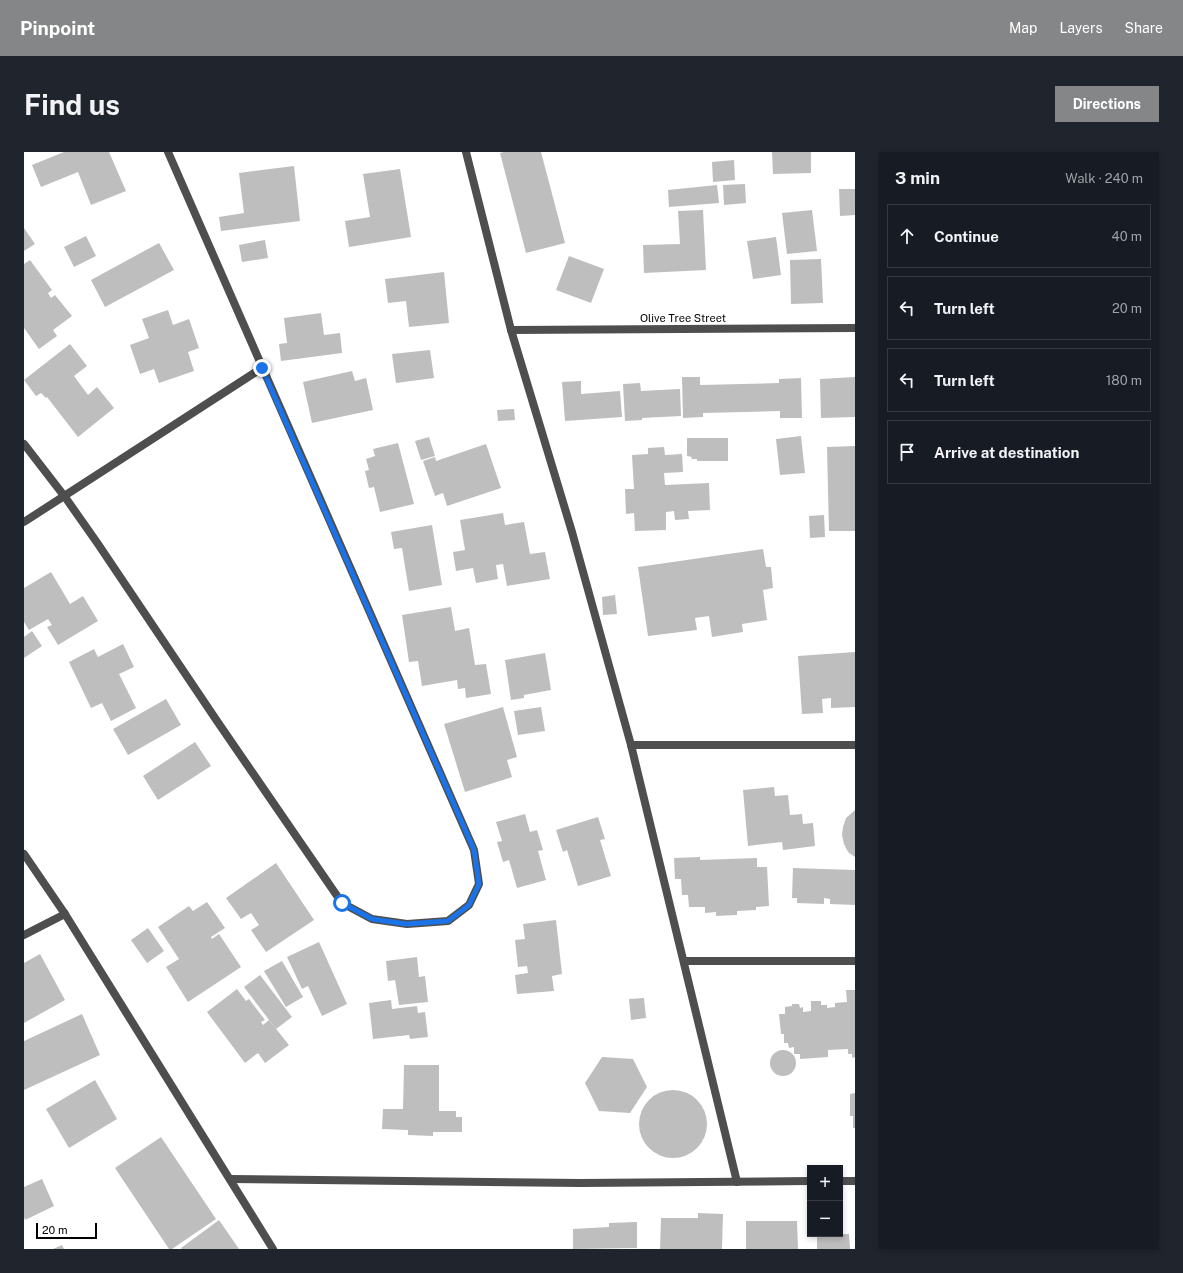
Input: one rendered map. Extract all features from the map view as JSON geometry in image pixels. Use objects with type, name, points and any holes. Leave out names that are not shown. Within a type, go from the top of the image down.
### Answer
[{"type":"street","points":[[24,444],[65,496],[342,903],[372,919],[406,924],[448,921],[469,905],[479,884],[474,850],[168,152]]},
{"type":"street","points":[[466,152],[511,330],[572,532],[632,745],[737,1182]]},
{"type":"street","name":"Olive Tree Street","points":[[511,330],[855,328]]},
{"type":"street","points":[[24,522],[262,368]]},
{"type":"street","points":[[632,745],[855,746]]},
{"type":"street","points":[[24,854],[65,914],[273,1249]]},
{"type":"street","points":[[24,935],[65,914]]},
{"type":"street","points":[[684,961],[855,962]]},
{"type":"street","points":[[230,1179],[573,1183],[807,1181]]},
{"type":"street","points":[[843,1181],[855,1181]]},
{"type":"building","points":[[64,152],[109,152],[126,191],[91,205],[78,172],[41,187],[32,165]]},
{"type":"building","points":[[541,152],[565,243],[526,253],[500,153]]},
{"type":"building","points":[[772,152],[811,152],[811,173],[773,174]]},
{"type":"building","points":[[734,160],[735,180],[713,182],[712,162]]},
{"type":"building","points":[[294,166],[300,221],[221,231],[219,217],[244,213],[239,173]]},
{"type":"building","points":[[400,169],[411,237],[349,247],[345,221],[370,217],[363,174]]},
{"type":"building","points":[[745,184],[746,203],[724,205],[723,185]]},
{"type":"building","points":[[717,185],[719,203],[669,207],[668,190]]},
{"type":"building","points":[[839,189],[855,189],[855,215],[840,216]]},
{"type":"building","points":[[703,210],[706,270],[644,273],[643,245],[680,244],[678,211]]},
{"type":"building","points":[[812,210],[817,251],[787,254],[782,213]]},
{"type":"building","points":[[24,228],[35,244],[24,251]]},
{"type":"building","points":[[86,236],[96,256],[74,267],[64,247]]},
{"type":"building","points":[[776,237],[781,275],[753,279],[747,241]]},
{"type":"building","points":[[265,240],[268,258],[242,262],[239,245]]},
{"type":"building","points":[[159,243],[174,270],[105,307],[91,280]]},
{"type":"building","points":[[569,256],[604,269],[591,303],[556,290]]},
{"type":"building","points":[[821,259],[823,303],[791,304],[790,260]]},
{"type":"building","points":[[30,260],[52,290],[48,293],[51,298],[55,295],[72,316],[53,330],[57,336],[39,349],[24,328],[24,264]]},
{"type":"building","points":[[444,272],[449,323],[409,327],[406,301],[388,303],[385,279]]},
{"type":"building","points":[[168,310],[173,325],[189,319],[199,348],[188,352],[194,371],[159,383],[154,369],[140,374],[130,345],[149,338],[142,319]]},
{"type":"building","points":[[321,313],[324,335],[340,333],[342,353],[281,361],[279,344],[287,343],[284,318]]},
{"type":"building","points":[[70,344],[87,366],[74,376],[88,395],[97,387],[114,408],[78,437],[47,397],[46,398],[41,393],[36,396],[24,380]]},
{"type":"building","points":[[430,350],[434,378],[396,383],[392,354]]},
{"type":"building","points":[[352,371],[355,381],[366,378],[373,410],[312,423],[303,382]]},
{"type":"building","points":[[682,377],[700,377],[700,385],[779,383],[779,379],[801,378],[802,418],[780,418],[780,411],[703,413],[703,417],[683,418]]},
{"type":"building","points":[[855,377],[855,417],[821,418],[820,379]]},
{"type":"building","points":[[581,381],[581,394],[620,391],[622,417],[565,421],[562,382]]},
{"type":"building","points":[[640,383],[641,391],[680,389],[681,416],[642,418],[642,420],[625,421],[623,384]]},
{"type":"building","points":[[514,409],[515,420],[498,421],[497,410]]},
{"type":"building","points":[[801,436],[805,473],[780,475],[776,439]]},
{"type":"building","points":[[429,437],[435,456],[421,460],[415,441]]},
{"type":"building","points":[[687,438],[728,438],[728,461],[697,461],[697,459],[691,459],[692,457],[687,456]]},
{"type":"building","points":[[398,443],[414,504],[380,512],[374,487],[369,488],[365,471],[369,470],[366,459],[375,456],[373,449]]},
{"type":"building","points":[[486,444],[501,488],[447,506],[443,493],[435,496],[423,461],[435,457],[436,461]]},
{"type":"building","points":[[855,446],[855,531],[829,531],[827,447]]},
{"type":"building","points":[[664,447],[665,455],[682,454],[683,472],[664,473],[665,485],[709,483],[710,510],[688,511],[689,519],[675,520],[674,511],[666,512],[666,530],[635,531],[634,513],[626,514],[625,489],[634,489],[632,455],[648,454],[648,448]]},
{"type":"building","points":[[503,513],[505,525],[524,522],[530,554],[545,552],[550,579],[507,586],[503,564],[496,565],[498,579],[476,583],[473,568],[456,571],[453,552],[465,550],[460,520]]},
{"type":"building","points":[[824,515],[825,537],[810,538],[809,516]]},
{"type":"building","points":[[432,525],[442,585],[409,591],[402,548],[394,549],[391,532]]},
{"type":"building","points":[[763,549],[766,567],[771,567],[773,588],[763,590],[767,620],[742,624],[743,632],[712,637],[709,616],[695,618],[697,630],[648,636],[638,567]]},
{"type":"building","points":[[51,572],[70,604],[83,596],[98,621],[58,645],[47,627],[52,625],[48,619],[29,630],[24,622],[24,588]]},
{"type":"building","points":[[615,595],[617,614],[603,615],[602,597]]},
{"type":"building","points":[[451,607],[455,631],[469,628],[475,665],[486,664],[491,694],[466,698],[465,688],[458,689],[457,680],[422,686],[418,661],[409,662],[402,615]]},
{"type":"building","points":[[32,631],[42,646],[24,658],[24,637]]},
{"type":"building","points":[[123,644],[134,667],[119,674],[136,708],[111,721],[102,703],[91,708],[69,662],[94,649],[98,657]]},
{"type":"building","points":[[855,652],[855,707],[831,708],[831,698],[822,699],[823,713],[802,714],[798,656]]},
{"type":"building","points":[[545,653],[551,690],[524,695],[524,698],[511,700],[505,660]]},
{"type":"building","points":[[166,699],[181,725],[128,755],[113,729]]},
{"type":"building","points":[[503,707],[517,757],[507,760],[512,777],[465,792],[444,724]]},
{"type":"building","points":[[541,707],[545,731],[518,735],[514,711]]},
{"type":"building","points":[[195,742],[211,766],[158,800],[143,776]]},
{"type":"building","points":[[774,787],[775,796],[788,795],[790,815],[802,814],[803,824],[813,823],[815,846],[783,850],[782,842],[748,846],[743,790]]},
{"type":"building","points":[[855,810],[855,857],[848,852],[842,835],[846,818]]},
{"type":"building","points":[[525,814],[530,832],[537,830],[543,850],[538,851],[546,880],[517,888],[509,860],[503,862],[497,842],[502,841],[496,822]]},
{"type":"building","points":[[598,817],[605,839],[600,840],[611,876],[578,886],[567,850],[563,852],[556,830]]},
{"type":"building","points":[[700,857],[700,860],[757,858],[757,867],[767,867],[769,906],[756,907],[756,910],[737,911],[737,915],[716,916],[716,912],[705,913],[705,907],[689,907],[688,895],[682,895],[681,879],[675,879],[674,858]]},
{"type":"building","points":[[276,863],[314,920],[266,952],[251,930],[259,925],[251,913],[241,919],[226,898]]},
{"type":"building","points":[[793,868],[855,870],[855,905],[830,904],[830,899],[824,898],[824,904],[797,903],[797,898],[792,898]]},
{"type":"building","points":[[207,902],[225,928],[211,937],[212,939],[219,934],[241,967],[188,1002],[166,967],[179,959],[158,927],[189,906],[193,911]]},
{"type":"building","points":[[556,920],[562,974],[552,976],[554,991],[517,994],[515,975],[528,973],[527,966],[518,967],[515,940],[525,939],[523,924]]},
{"type":"building","points":[[148,928],[164,951],[147,963],[131,940]]},
{"type":"building","points":[[319,942],[347,1004],[322,1016],[308,986],[302,989],[287,957]]},
{"type":"building","points":[[40,954],[65,1000],[24,1023],[24,963]]},
{"type":"building","points":[[417,957],[419,977],[425,976],[428,1002],[399,1005],[395,980],[388,981],[386,961]]},
{"type":"building","points":[[282,961],[303,997],[286,1007],[264,971]]},
{"type":"building","points":[[260,975],[292,1017],[276,1029],[244,987]]},
{"type":"building","points":[[237,989],[246,1001],[249,999],[265,1020],[261,1022],[263,1025],[269,1020],[289,1045],[265,1063],[258,1053],[245,1063],[207,1012]]},
{"type":"building","points":[[846,990],[855,990],[855,1057],[852,1058],[852,1054],[848,1054],[848,1049],[828,1050],[828,1057],[800,1059],[800,1054],[794,1054],[794,1047],[789,1048],[788,1043],[784,1043],[784,1034],[781,1034],[779,1014],[785,1014],[785,1007],[792,1006],[792,1004],[799,1004],[800,1008],[803,1007],[803,1012],[811,1011],[811,1001],[821,1001],[821,1005],[827,1005],[827,1008],[835,1007],[835,1003],[847,1002]]},
{"type":"building","points":[[644,998],[646,1018],[631,1020],[629,999]]},
{"type":"building","points":[[391,1000],[392,1009],[417,1006],[418,1013],[425,1012],[428,1037],[410,1039],[409,1035],[373,1039],[369,1003]]},
{"type":"building","points":[[82,1014],[100,1055],[24,1090],[24,1041]]},
{"type":"building","points":[[783,1050],[792,1054],[796,1063],[792,1072],[783,1076],[774,1072],[770,1063],[774,1054]]},
{"type":"building","points":[[602,1057],[633,1059],[647,1087],[630,1113],[599,1111],[585,1083]]},
{"type":"building","points":[[404,1065],[439,1065],[439,1111],[456,1111],[456,1117],[462,1117],[462,1132],[433,1132],[433,1136],[408,1135],[408,1130],[382,1129],[383,1109],[403,1109]]},
{"type":"building","points":[[95,1080],[117,1119],[69,1148],[46,1109]]},
{"type":"building","points":[[666,1090],[680,1090],[692,1096],[701,1105],[707,1117],[705,1137],[697,1148],[686,1156],[680,1158],[666,1158],[660,1156],[649,1148],[641,1137],[639,1131],[639,1117],[641,1111],[649,1100],[660,1092]]},
{"type":"building","points":[[855,1093],[855,1128],[853,1128],[853,1116],[850,1116],[850,1094]]},
{"type":"building","points":[[161,1137],[216,1219],[172,1249],[169,1249],[115,1168]]},
{"type":"building","points":[[42,1179],[54,1206],[25,1220],[24,1187]]},
{"type":"building","points":[[698,1213],[723,1214],[722,1249],[660,1249],[661,1218],[698,1218]]},
{"type":"building","points":[[219,1220],[239,1249],[181,1248]]},
{"type":"building","points":[[746,1221],[797,1221],[798,1249],[746,1249]]},
{"type":"building","points":[[637,1222],[637,1248],[573,1249],[573,1229],[609,1227],[609,1223]]},
{"type":"building","points":[[843,1234],[849,1234],[850,1249],[817,1249],[817,1237],[843,1237]]},
{"type":"building","points":[[62,1245],[64,1249],[53,1249]]},
{"type":"route","points":[[262,368],[474,850],[479,884],[469,905],[448,921],[406,924],[372,919],[342,903]]}]
